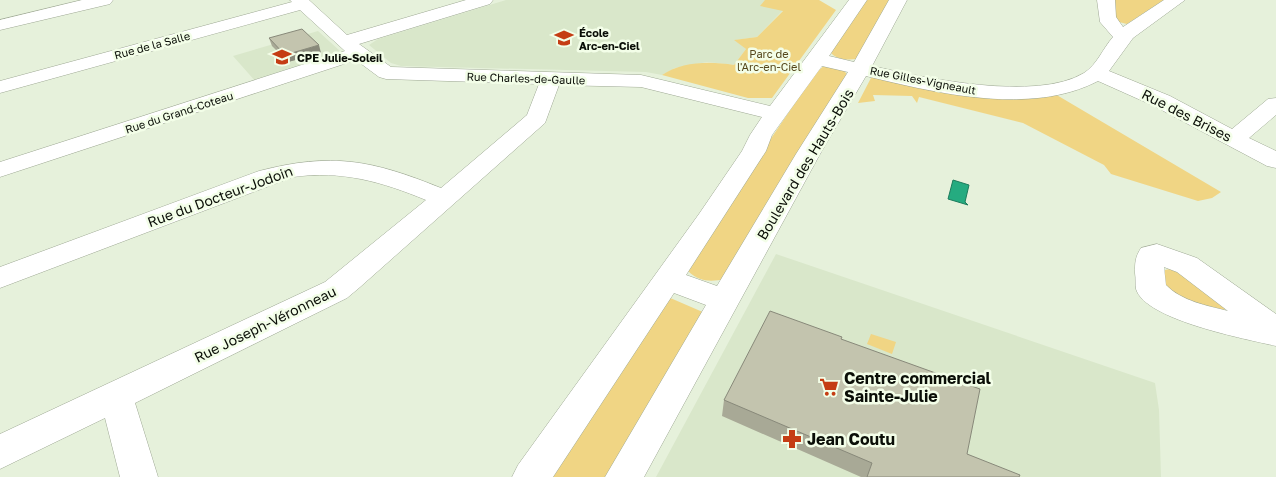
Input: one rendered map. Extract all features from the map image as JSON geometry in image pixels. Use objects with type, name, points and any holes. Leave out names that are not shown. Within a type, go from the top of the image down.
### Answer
[{"type":"street","points":[[0,25],[104,0]]},
{"type":"street","points":[[531,477],[667,279],[776,114],[858,0]]},
{"type":"street","name":"Boulevard des Hauts-Bois","points":[[624,477],[808,154],[834,111],[844,99],[898,0]]},
{"type":"street","points":[[1106,0],[1106,16],[1109,26],[1116,32],[1125,35]]},
{"type":"street","name":"Rue Gilles-Vigneault","points":[[817,59],[946,86],[1006,92],[1068,86],[1086,80],[1096,73],[1125,35],[1176,0]]},
{"type":"street","name":"Rue du Grand-Coteau","points":[[0,170],[477,1]]},
{"type":"street","name":"Rue Charles-de-Gaulle","points":[[301,2],[381,71],[392,74],[647,82],[776,114]]},
{"type":"street","name":"Rue de la Salle","points":[[0,87],[301,2]]},
{"type":"street","name":"Rue des Brises","points":[[1096,73],[1157,98],[1276,161]]},
{"type":"street","name":"Rue Joseph-Véronneau","points":[[0,452],[336,290],[537,118],[551,79]]},
{"type":"street","points":[[1232,137],[1240,134],[1276,104]]},
{"type":"street","name":"Rue du Docteur-Jodoin","points":[[0,278],[268,176],[295,168],[366,169],[444,198]]},
{"type":"street","points":[[1276,330],[1187,265],[1157,254],[1151,255],[1149,258],[1150,288],[1164,301],[1187,311],[1276,334]]},
{"type":"street","points":[[667,279],[724,300]]},
{"type":"street","points":[[116,396],[138,477]]},
{"type":"shaded area","name":"École Arc-en-Ciel","points":[[506,0],[771,0],[789,4],[757,37],[735,40],[746,49],[734,65],[707,62],[675,68],[662,75],[646,72],[401,66],[391,63],[369,45],[378,39]]},
{"type":"shaded area","name":"CPE Julie-Soleil","points":[[318,31],[340,51],[339,53],[256,82],[233,56]]},
{"type":"shaded area","points":[[953,180],[969,185],[965,202],[968,205],[948,199]]},
{"type":"shaded area","points":[[776,254],[1155,383],[1159,410],[1161,477],[656,477]]},
{"type":"green space","name":"Parc de l'Arc-en-Ciel","points":[[765,0],[819,0],[836,10],[772,98],[748,98],[662,75],[678,67],[697,63],[734,65],[746,49],[734,40],[757,37],[783,11],[760,6]]},
{"type":"green space","points":[[863,0],[894,0],[856,59],[836,57],[830,52]]},
{"type":"green space","points":[[1114,0],[1164,0],[1127,24],[1115,21]]},
{"type":"green space","points":[[824,66],[843,69],[848,76],[725,279],[710,281],[692,275],[688,271],[690,258],[816,72]]},
{"type":"green space","points":[[872,76],[1055,94],[1221,192],[1212,198],[1198,201],[1111,174],[1104,165],[1023,123],[919,97],[917,103],[912,96],[873,95],[875,101],[858,103]]},
{"type":"green space","points":[[1165,270],[1177,270],[1227,307],[1224,310],[1180,299],[1165,288]]},
{"type":"green space","points":[[668,297],[705,313],[611,477],[541,477]]},
{"type":"green space","points":[[871,334],[896,342],[892,354],[867,344]]},
{"type":"building","points":[[302,29],[319,45],[285,55],[269,38]]},
{"type":"building","name":"Centre commercial Sainte-Julie","points":[[770,311],[842,337],[841,339],[980,389],[967,454],[1020,475],[1019,477],[867,477],[872,463],[724,400]]},
{"type":"place","name":"École Arc-en-Ciel","points":[[564,38]]},
{"type":"place","name":"CPE Julie-Soleil","points":[[282,57]]},
{"type":"place","name":"Centre commercial Sainte-Julie","points":[[829,387]]},
{"type":"place","name":"Jean Coutu","points":[[792,439]]}]
